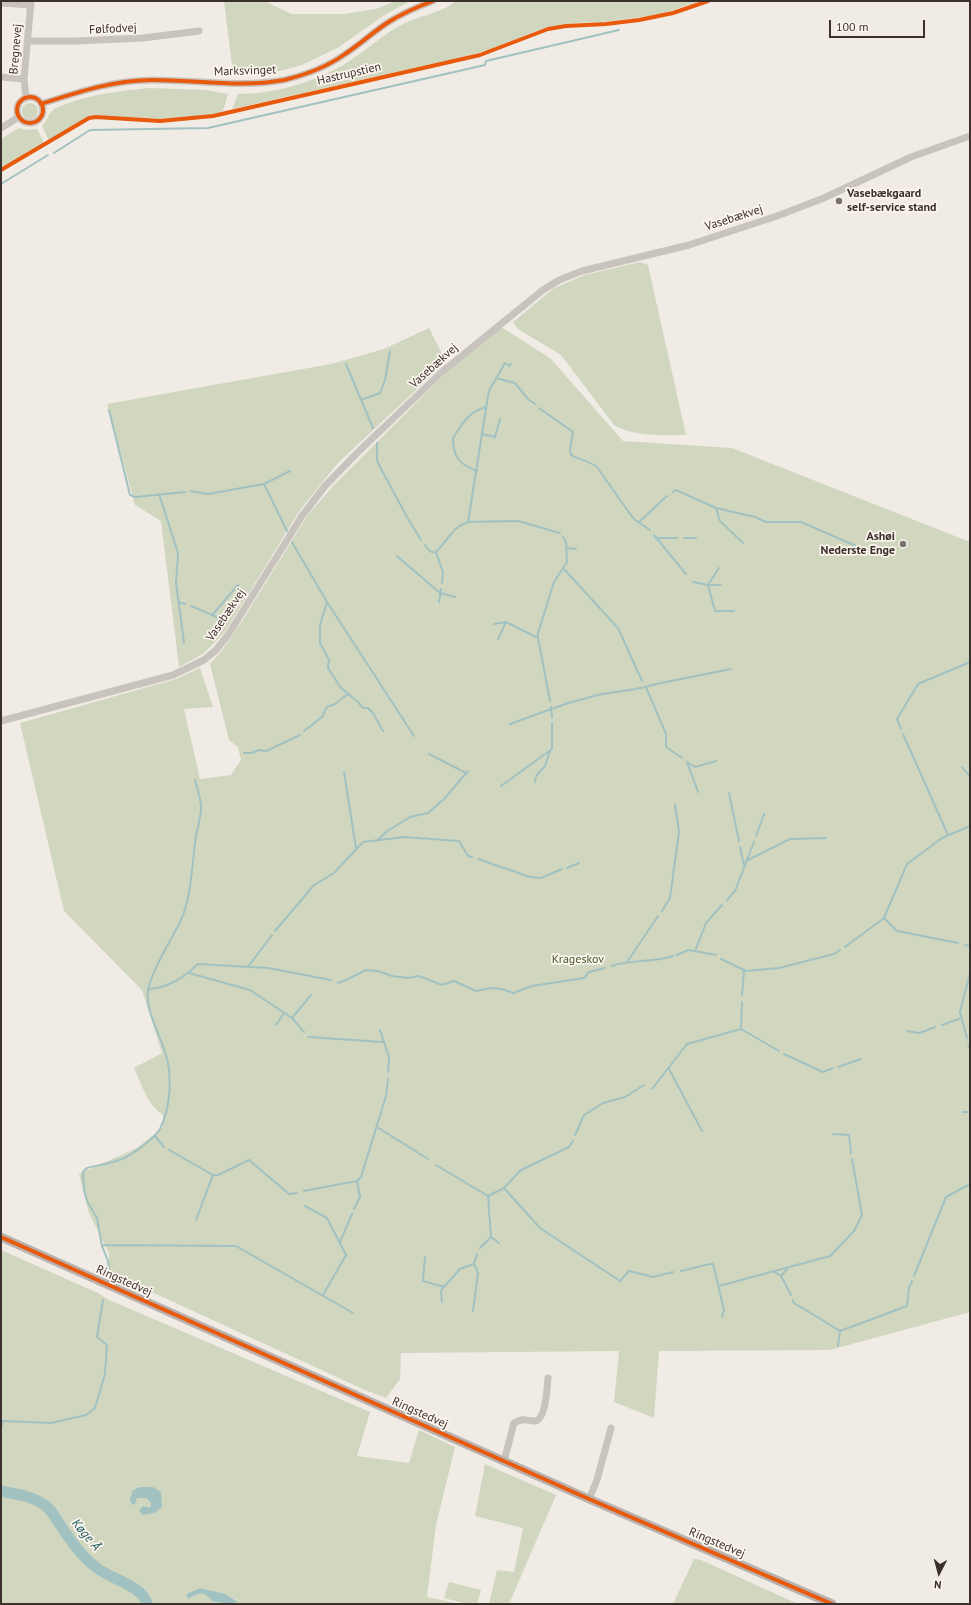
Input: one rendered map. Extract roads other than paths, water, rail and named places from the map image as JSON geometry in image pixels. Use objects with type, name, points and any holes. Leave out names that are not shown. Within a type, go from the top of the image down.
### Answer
[{"type":"main road","name":"Ringstedvej","points":[[1,1237],[589,1499],[832,1604]]},
{"type":"street","name":"Marksvinget","points":[[41,104],[80,91],[125,82],[152,80],[259,83],[284,80],[304,74],[330,63],[344,55],[385,24],[413,9],[433,1]]},
{"type":"street","points":[[1,3],[31,3]]},
{"type":"street","name":"Bregnevej","points":[[26,98],[24,79],[31,3]]},
{"type":"street","name":"Følfodvej","points":[[28,41],[77,41],[143,38],[199,31]]},
{"type":"street","points":[[1,77],[24,79]]},
{"type":"street","points":[[26,98],[36,99],[41,104],[42,116],[36,122],[25,122],[18,117],[18,106],[20,102],[26,98]]},
{"type":"street","points":[[1,128],[18,117]]},
{"type":"street","name":"Vasebækvej","points":[[1,721],[173,675],[204,660],[216,650],[228,635],[302,516],[325,486],[443,370],[531,300],[560,280],[582,271],[689,245],[777,216],[824,198],[911,157],[970,136]]},
{"type":"street","points":[[504,1461],[514,1423],[522,1419],[536,1421],[540,1419],[544,1410],[548,1378]]},
{"type":"street","points":[[589,1499],[597,1480],[611,1428]]},
{"type":"water","points":[[140,1487],[153,1487],[161,1492],[162,1507],[155,1513],[142,1515],[139,1510],[143,1506],[150,1508],[151,1503],[146,1498],[137,1498],[135,1504],[132,1505],[130,1499],[133,1490]]},
{"type":"water","points":[[200,1588],[226,1594],[238,1602],[228,1604],[212,1601],[203,1594],[196,1595],[188,1599],[186,1594]]},
{"type":"waterway","points":[[54,153],[90,130],[208,128],[485,65],[486,61],[619,30]]},
{"type":"waterway","points":[[1,184],[48,155]]},
{"type":"waterway","points":[[361,400],[380,393],[385,380],[390,351]]},
{"type":"waterway","points":[[468,522],[488,396],[490,389],[505,363],[509,366],[511,364]]},
{"type":"waterway","points":[[346,364],[373,428]]},
{"type":"waterway","points":[[496,378],[515,383],[528,399],[535,404]]},
{"type":"waterway","points":[[477,471],[466,466],[458,459],[454,450],[453,438],[470,415],[486,407]]},
{"type":"waterway","points":[[539,408],[573,432],[570,450],[571,455],[597,467],[635,520],[650,530]]},
{"type":"waterway","points":[[109,410],[130,495],[135,497],[185,492]]},
{"type":"waterway","points":[[482,434],[495,437],[500,419]]},
{"type":"waterway","points":[[377,443],[377,460],[380,467],[421,540]]},
{"type":"waterway","points":[[191,491],[208,494],[264,484],[290,471]]},
{"type":"waterway","points":[[264,484],[287,531]]},
{"type":"waterway","points":[[673,492],[676,490],[716,508],[755,517],[766,522],[801,522],[863,549]]},
{"type":"waterway","points":[[159,494],[178,553],[176,583],[184,643]]},
{"type":"waterway","points":[[639,522],[667,496]]},
{"type":"waterway","points":[[716,508],[720,521],[743,543]]},
{"type":"waterway","points":[[425,545],[429,551],[436,552],[458,527],[468,522],[518,521],[560,533]]},
{"type":"waterway","points":[[654,535],[686,574]]},
{"type":"waterway","points":[[550,701],[538,633],[554,582],[567,562],[566,542],[563,537]]},
{"type":"waterway","points":[[656,538],[677,538]]},
{"type":"waterway","points":[[684,538],[696,538]]},
{"type":"waterway","points":[[292,542],[327,602],[414,736]]},
{"type":"waterway","points":[[566,548],[576,549]]},
{"type":"waterway","points":[[436,552],[443,572],[442,583]]},
{"type":"waterway","points":[[397,556],[440,593],[455,597]]},
{"type":"waterway","points":[[719,568],[708,585],[715,611],[734,611]]},
{"type":"waterway","points":[[564,569],[618,628],[642,681]]},
{"type":"waterway","points":[[693,582],[708,585],[721,585]]},
{"type":"waterway","points":[[213,614],[238,585]]},
{"type":"waterway","points":[[439,602],[441,589]]},
{"type":"waterway","points":[[179,602],[185,604]]},
{"type":"waterway","points":[[327,602],[320,625],[320,643],[329,660],[328,668],[341,688],[363,708],[368,708],[373,713],[383,731]]},
{"type":"waterway","points":[[191,606],[217,617],[221,628],[217,631]]},
{"type":"waterway","points":[[494,624],[506,622],[538,638]]},
{"type":"waterway","points":[[498,639],[506,622]]},
{"type":"waterway","points":[[901,729],[897,719],[918,684],[970,662]]},
{"type":"waterway","points":[[510,724],[568,703],[602,694],[636,689],[731,669]]},
{"type":"waterway","points":[[646,687],[666,734],[666,747],[682,758]]},
{"type":"waterway","points":[[304,731],[322,717],[327,707],[335,704],[348,694]]},
{"type":"waterway","points":[[551,707],[552,717]]},
{"type":"waterway","points":[[501,786],[552,749],[552,723]]},
{"type":"waterway","points":[[903,734],[948,835]]},
{"type":"waterway","points":[[244,753],[251,753],[259,750],[266,751],[300,735]]},
{"type":"waterway","points":[[535,782],[536,776],[545,766],[550,751]]},
{"type":"waterway","points":[[429,754],[466,773]]},
{"type":"waterway","points":[[687,762],[695,767],[716,761]]},
{"type":"waterway","points":[[687,762],[698,792]]},
{"type":"waterway","points":[[962,767],[970,777]]},
{"type":"waterway","points":[[378,840],[386,832],[410,817],[428,813],[444,799],[468,771]]},
{"type":"waterway","points":[[344,772],[356,848]]},
{"type":"waterway","points":[[109,1270],[108,1261],[102,1246],[97,1218],[87,1201],[84,1190],[83,1172],[87,1168],[122,1159],[143,1146],[160,1129],[167,1110],[170,1089],[169,1068],[164,1049],[150,1013],[148,991],[153,974],[181,920],[187,902],[201,812],[200,800],[195,780]]},
{"type":"waterway","points":[[729,793],[739,841]]},
{"type":"waterway","points":[[662,911],[670,898],[679,832],[675,804]]},
{"type":"waterway","points":[[756,836],[764,814]]},
{"type":"waterway","points":[[845,947],[884,918],[907,864],[942,838],[970,826]]},
{"type":"waterway","points":[[275,931],[314,885],[334,873],[363,842],[404,837],[459,841],[468,856],[472,857]]},
{"type":"waterway","points":[[746,861],[790,839],[826,838]]},
{"type":"waterway","points":[[727,900],[735,891],[754,842]]},
{"type":"waterway","points":[[740,847],[744,865]]},
{"type":"waterway","points":[[478,859],[530,877],[541,878],[562,869]]},
{"type":"waterway","points":[[567,868],[579,863]]},
{"type":"waterway","points":[[695,951],[706,923],[722,905]]},
{"type":"waterway","points":[[627,962],[658,916]]},
{"type":"waterway","points":[[884,918],[897,931],[958,943]]},
{"type":"waterway","points":[[248,967],[272,935]]},
{"type":"waterway","points":[[965,945],[970,946]]},
{"type":"waterway","points":[[677,955],[688,950],[716,955]]},
{"type":"waterway","points":[[721,959],[746,971],[779,968],[834,954],[840,950]]},
{"type":"waterway","points":[[611,966],[626,962],[658,960],[673,956]]},
{"type":"waterway","points":[[148,989],[162,987],[176,981],[198,964],[268,968],[331,980]]},
{"type":"waterway","points":[[338,983],[366,970],[378,971],[392,976],[408,978],[419,976],[442,985],[454,981],[476,991],[492,988],[502,989],[513,993],[532,986],[584,978],[589,972],[605,968]]},
{"type":"waterway","points":[[742,995],[744,971]]},
{"type":"waterway","points":[[189,973],[250,990],[292,1018],[304,1032]]},
{"type":"waterway","points":[[967,1038],[960,1012],[970,973]]},
{"type":"waterway","points":[[292,1018],[311,995]]},
{"type":"waterway","points":[[741,1029],[742,1002]]},
{"type":"waterway","points":[[276,1025],[284,1013]]},
{"type":"waterway","points":[[942,1025],[961,1018]]},
{"type":"waterway","points":[[907,1031],[920,1033],[935,1027]]},
{"type":"waterway","points":[[652,1089],[687,1044],[741,1029],[779,1051]]},
{"type":"waterway","points":[[380,1030],[389,1057],[388,1072]]},
{"type":"waterway","points":[[308,1037],[383,1042]]},
{"type":"waterway","points":[[784,1054],[823,1072],[833,1068]]},
{"type":"waterway","points":[[838,1067],[861,1059]]},
{"type":"waterway","points":[[669,1069],[702,1131]]},
{"type":"waterway","points":[[304,1191],[357,1181],[361,1177],[386,1096],[388,1079]]},
{"type":"waterway","points":[[575,1135],[584,1115],[603,1103],[625,1097],[644,1085]]},
{"type":"waterway","points":[[963,1112],[970,1112]]},
{"type":"waterway","points":[[377,1127],[428,1159]]},
{"type":"waterway","points":[[833,1134],[849,1135],[851,1153]]},
{"type":"waterway","points":[[155,1136],[164,1147]]},
{"type":"waterway","points":[[488,1196],[504,1188],[521,1170],[569,1147],[573,1141]]},
{"type":"waterway","points":[[169,1150],[213,1175],[218,1175],[249,1160],[289,1194],[297,1193]]},
{"type":"waterway","points":[[719,1286],[830,1256],[854,1231],[862,1215],[852,1159]]},
{"type":"waterway","points":[[436,1165],[488,1196]]},
{"type":"waterway","points":[[196,1220],[213,1175]]},
{"type":"waterway","points":[[354,1209],[360,1197],[357,1181]]},
{"type":"waterway","points":[[914,1276],[946,1197],[970,1184]]},
{"type":"waterway","points":[[504,1188],[540,1228],[620,1281],[629,1271],[653,1277],[673,1272]]},
{"type":"waterway","points":[[480,1248],[491,1237],[488,1196]]},
{"type":"waterway","points":[[305,1206],[327,1218],[346,1255],[323,1295]]},
{"type":"waterway","points":[[340,1242],[352,1214]]},
{"type":"waterway","points":[[491,1237],[499,1243]]},
{"type":"waterway","points":[[102,1245],[236,1246],[353,1313]]},
{"type":"waterway","points":[[442,1302],[441,1291],[460,1269],[474,1264],[477,1254]]},
{"type":"waterway","points":[[425,1257],[423,1281],[444,1287]]},
{"type":"waterway","points":[[473,1311],[478,1273],[474,1264]]},
{"type":"waterway","points":[[681,1271],[713,1264],[724,1310],[722,1317]]},
{"type":"waterway","points":[[773,1271],[781,1276],[787,1269]]},
{"type":"waterway","points":[[781,1276],[791,1295]]},
{"type":"waterway","points":[[840,1331],[907,1306],[909,1288],[912,1281]]},
{"type":"waterway","points":[[1,1428],[3,1421],[51,1423],[86,1415],[95,1408],[105,1374],[107,1345],[97,1337],[103,1300]]},
{"type":"waterway","points":[[793,1300],[794,1303],[840,1331],[838,1346]]},
{"type":"waterway","name":"Køge Å","points":[[1,1491],[33,1499],[44,1505],[51,1511],[86,1559],[103,1572],[126,1583],[139,1592],[147,1604]]},
{"type":"place","name":"Vasebækgaard self-service stand","points":[[839,201]]},
{"type":"place","name":"Ashøi Nederste Enge","points":[[903,544]]},
{"type":"park label","name":"Krageskov","points":[[578,960]]}]
